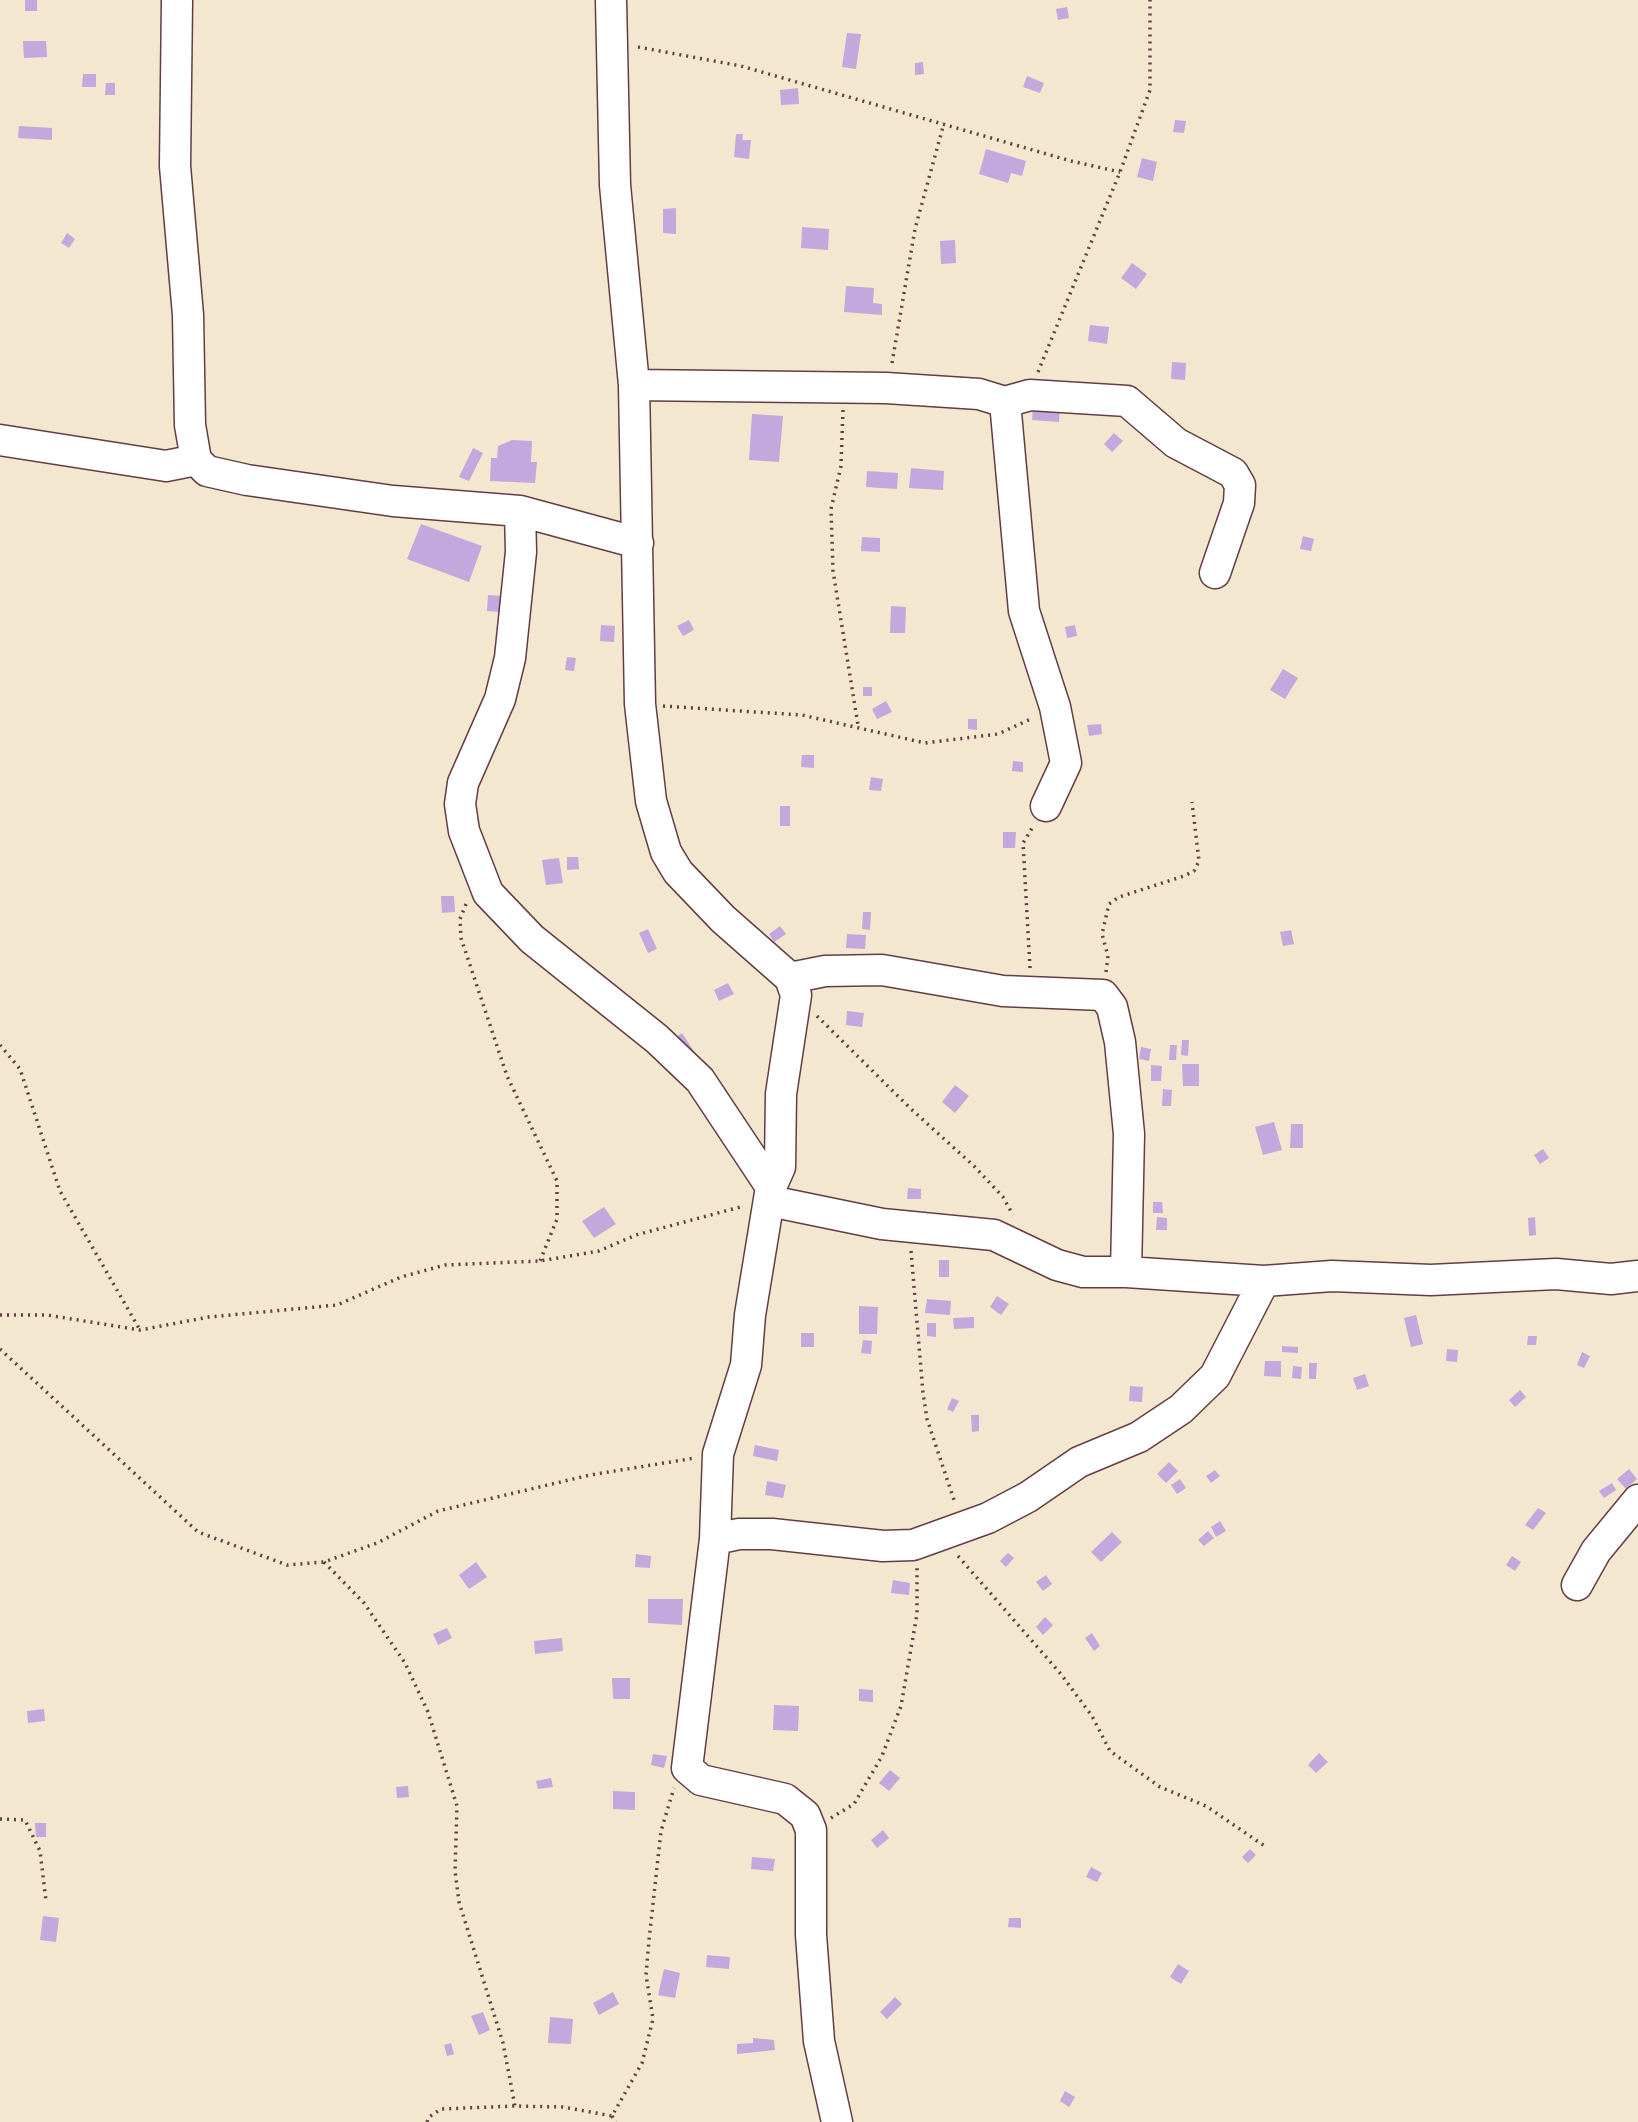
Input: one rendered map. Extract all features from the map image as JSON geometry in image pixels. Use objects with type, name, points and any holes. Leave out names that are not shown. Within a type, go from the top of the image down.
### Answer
[{"type":"street","points":[[177,0],[175,166],[188,315],[190,425],[196,460],[207,471],[247,480],[393,501],[520,511],[638,543]]},
{"type":"street","points":[[611,0],[615,185],[634,385],[640,704],[651,801],[666,852],[678,872],[793,986]]},
{"type":"street","points":[[634,385],[886,388],[1018,398],[1127,401],[1176,443],[1233,472],[1240,485],[1239,503],[1215,573]]},
{"type":"street","points":[[1018,398],[1024,611],[1055,707],[1066,763],[1046,806]]},
{"type":"street","points":[[0,440],[166,466],[196,460]]},
{"type":"street","points":[[520,511],[521,552],[510,659],[500,699],[463,783],[460,804],[464,831],[488,893],[532,939],[657,1040],[700,1080],[771,1194],[903,1225],[993,1235],[1057,1265],[1083,1272],[1126,1272],[1264,1281],[1332,1276],[1431,1280],[1556,1274],[1611,1279],[1638,1276]]},
{"type":"street","points":[[793,986],[825,971],[882,970],[1003,991],[1102,995],[1112,1007],[1120,1042],[1129,1134],[1126,1272]]},
{"type":"street","points":[[793,986],[781,1094],[780,1167],[771,1194],[750,1315],[746,1365],[718,1454],[715,1539],[687,1768],[701,1780],[785,1799],[806,1815],[811,1830],[811,1935],[819,2041],[837,2122]]},
{"type":"street","points":[[715,1539],[772,1534],[883,1546],[913,1545],[988,1518],[1028,1497],[1079,1462],[1139,1437],[1181,1409],[1215,1376],[1264,1281]]},
{"type":"street","points":[[1577,1585],[1596,1551],[1638,1500]]},
{"type":"path","points":[[1018,398],[1047,344],[1120,172],[1150,90],[1150,0]]},
{"type":"path","points":[[612,42],[741,66],[1071,161],[1120,172]]},
{"type":"path","points":[[886,388],[915,229],[944,123]]},
{"type":"path","points":[[844,387],[841,466],[831,509],[833,571],[859,726]]},
{"type":"path","points":[[640,704],[802,715],[925,743],[947,743],[998,734],[1055,707]]},
{"type":"path","points":[[1102,995],[1108,956],[1102,934],[1109,904],[1119,897],[1194,871],[1199,861],[1192,802]]},
{"type":"path","points":[[1031,991],[1023,844],[1046,806]]},
{"type":"path","points":[[481,875],[473,886],[460,919],[461,937],[506,1076],[557,1181],[557,1219],[540,1261]]},
{"type":"path","points":[[793,986],[911,1110],[974,1166],[1003,1197],[1014,1217]]},
{"type":"path","points":[[0,1045],[20,1069],[60,1191],[140,1330]]},
{"type":"path","points":[[0,1315],[47,1315],[140,1330],[209,1317],[337,1305],[401,1277],[445,1265],[540,1261],[599,1251],[636,1235],[771,1194]]},
{"type":"path","points":[[903,1225],[911,1250],[927,1419],[952,1531],[1092,1716],[1110,1751],[1160,1787],[1206,1807],[1266,1847]]},
{"type":"path","points":[[0,1349],[198,1532],[288,1565],[324,1562],[377,1543],[438,1511],[590,1475],[718,1454]]},
{"type":"path","points":[[811,1830],[854,1804],[882,1756],[901,1706],[917,1614],[917,1564],[913,1545]]},
{"type":"path","points":[[324,1562],[364,1603],[405,1663],[428,1712],[457,1806],[455,1871],[459,1902],[503,2043],[515,2106]]},
{"type":"path","points":[[612,2116],[642,2063],[653,2019],[646,1975],[661,1831],[676,1783],[687,1768]]},
{"type":"path","points":[[0,1819],[25,1820],[40,1851],[46,1901]]},
{"type":"path","points":[[426,2122],[441,2109],[515,2106],[563,2107],[612,2116],[616,2122]]},
{"type":"building","points":[[25,0],[37,0],[37,11],[25,11]]},
{"type":"building","points":[[1067,7],[1069,18],[1058,20],[1056,9]]},
{"type":"building","points":[[847,33],[861,34],[856,69],[842,67]]},
{"type":"building","points":[[23,41],[46,41],[47,57],[24,58]]},
{"type":"building","points":[[923,62],[924,74],[915,75],[915,63]]},
{"type":"building","points":[[83,74],[96,74],[96,87],[82,87]]},
{"type":"building","points":[[1027,76],[1044,83],[1040,93],[1023,87]]},
{"type":"building","points":[[106,83],[115,83],[115,95],[105,95]]},
{"type":"building","points":[[798,88],[799,104],[781,105],[780,90]]},
{"type":"building","points":[[1175,120],[1186,121],[1184,133],[1173,132]]},
{"type":"building","points":[[19,126],[52,128],[52,140],[18,138]]},
{"type":"building","points":[[736,134],[743,134],[742,140],[751,140],[749,159],[734,157]]},
{"type":"building","points":[[986,149],[1026,161],[1022,176],[1011,173],[1008,183],[979,174]]},
{"type":"building","points":[[1142,158],[1157,162],[1153,181],[1137,177]]},
{"type":"building","points":[[676,208],[676,234],[663,233],[663,209]]},
{"type":"building","points":[[802,227],[829,229],[828,250],[801,248]]},
{"type":"building","points":[[67,233],[75,239],[69,248],[61,243]]},
{"type":"building","points":[[955,240],[956,263],[941,264],[940,241]]},
{"type":"building","points":[[1132,263],[1147,274],[1136,289],[1121,278]]},
{"type":"building","points":[[846,286],[874,288],[873,303],[882,304],[882,315],[844,312]]},
{"type":"building","points":[[1090,325],[1109,327],[1107,344],[1088,341]]},
{"type":"building","points":[[1172,362],[1186,363],[1185,380],[1171,379]]},
{"type":"building","points":[[1033,406],[1060,408],[1059,422],[1032,420]]},
{"type":"building","points":[[752,414],[783,416],[779,462],[749,460]]},
{"type":"building","points":[[1114,433],[1123,441],[1112,452],[1104,444]]},
{"type":"building","points":[[512,440],[532,441],[531,462],[537,462],[535,483],[490,481],[491,458],[497,458],[498,446]]},
{"type":"building","points":[[473,448],[483,453],[469,481],[459,477]]},
{"type":"building","points":[[911,468],[944,471],[943,490],[909,488]]},
{"type":"building","points":[[867,471],[898,473],[897,489],[866,487]]},
{"type":"building","points":[[421,524],[482,546],[469,582],[407,559]]},
{"type":"building","points":[[1303,536],[1314,539],[1311,551],[1300,549]]},
{"type":"building","points":[[862,537],[880,538],[880,552],[861,551]]},
{"type":"building","points":[[488,595],[502,596],[501,612],[487,611]]},
{"type":"building","points":[[891,606],[906,607],[905,633],[890,633]]},
{"type":"building","points":[[689,620],[694,630],[683,636],[677,626]]},
{"type":"building","points":[[601,625],[615,626],[614,642],[600,641]]},
{"type":"building","points":[[1075,625],[1077,636],[1067,638],[1065,627]]},
{"type":"building","points":[[567,657],[576,658],[574,671],[565,670]]},
{"type":"building","points":[[1283,669],[1298,678],[1285,699],[1270,690]]},
{"type":"building","points":[[863,687],[872,687],[872,696],[863,696]]},
{"type":"building","points":[[886,701],[892,712],[877,719],[872,709]]},
{"type":"building","points":[[968,719],[977,719],[977,730],[968,729]]},
{"type":"building","points":[[1101,724],[1102,734],[1089,736],[1087,725]]},
{"type":"building","points":[[802,755],[814,755],[814,768],[801,767]]},
{"type":"building","points":[[1013,761],[1023,762],[1023,772],[1012,771]]},
{"type":"building","points":[[871,777],[883,779],[881,791],[869,790]]},
{"type":"building","points":[[780,806],[790,806],[790,826],[780,826]]},
{"type":"building","points":[[1003,832],[1016,832],[1015,848],[1003,848]]},
{"type":"building","points":[[567,857],[578,857],[579,869],[567,870]]},
{"type":"building","points":[[559,858],[563,883],[546,885],[542,860]]},
{"type":"building","points":[[441,896],[454,896],[455,912],[442,913]]},
{"type":"building","points":[[863,912],[871,912],[870,930],[862,929]]},
{"type":"building","points":[[780,926],[786,934],[774,942],[769,934]]},
{"type":"building","points":[[648,929],[657,949],[648,953],[639,933]]},
{"type":"building","points":[[1291,930],[1294,944],[1283,946],[1280,932]]},
{"type":"building","points":[[847,934],[866,935],[865,949],[846,948]]},
{"type":"building","points":[[728,983],[734,994],[719,1001],[714,990]]},
{"type":"building","points":[[847,1011],[864,1013],[862,1027],[846,1025]]},
{"type":"building","points":[[682,1033],[701,1062],[672,1040]]},
{"type":"building","points":[[1182,1040],[1189,1040],[1188,1056],[1181,1055]]},
{"type":"building","points":[[1170,1045],[1177,1045],[1176,1060],[1169,1060]]},
{"type":"building","points":[[1141,1047],[1151,1049],[1149,1061],[1139,1059]]},
{"type":"building","points":[[1182,1064],[1199,1064],[1199,1086],[1183,1086]]},
{"type":"building","points":[[1151,1065],[1162,1066],[1161,1081],[1151,1081]]},
{"type":"building","points":[[955,1085],[969,1096],[955,1113],[942,1102]]},
{"type":"building","points":[[1163,1089],[1172,1090],[1171,1106],[1162,1106]]},
{"type":"building","points":[[1274,1122],[1282,1150],[1263,1155],[1255,1127]]},
{"type":"building","points":[[1291,1124],[1303,1124],[1303,1148],[1290,1148]]},
{"type":"building","points":[[1543,1149],[1549,1158],[1540,1164],[1534,1155]]},
{"type":"building","points":[[908,1188],[921,1189],[921,1199],[907,1199]]},
{"type":"building","points":[[1153,1202],[1162,1202],[1163,1213],[1153,1213]]},
{"type":"building","points":[[604,1207],[616,1224],[594,1238],[582,1221]]},
{"type":"building","points":[[1157,1217],[1167,1218],[1167,1230],[1156,1230]]},
{"type":"building","points":[[1535,1217],[1536,1235],[1529,1236],[1528,1218]]},
{"type":"building","points":[[939,1260],[949,1260],[949,1277],[939,1277]]},
{"type":"building","points":[[997,1296],[1009,1304],[1001,1315],[990,1307]]},
{"type":"building","points":[[927,1299],[951,1301],[950,1315],[925,1313]]},
{"type":"building","points":[[859,1306],[878,1307],[877,1334],[859,1334]]},
{"type":"building","points":[[1416,1315],[1423,1344],[1411,1347],[1404,1318]]},
{"type":"building","points":[[974,1317],[974,1328],[954,1329],[953,1318]]},
{"type":"building","points":[[927,1323],[936,1323],[936,1337],[927,1336]]},
{"type":"building","points":[[801,1333],[814,1333],[814,1347],[801,1347]]},
{"type":"building","points":[[1528,1336],[1537,1336],[1536,1345],[1527,1345]]},
{"type":"building","points":[[863,1340],[872,1341],[871,1354],[861,1353]]},
{"type":"building","points":[[1282,1346],[1298,1347],[1298,1353],[1282,1352]]},
{"type":"building","points":[[1447,1349],[1458,1350],[1457,1362],[1446,1361]]},
{"type":"building","points":[[1582,1352],[1590,1356],[1584,1368],[1577,1365]]},
{"type":"building","points":[[1265,1361],[1281,1361],[1281,1377],[1264,1376]]},
{"type":"building","points":[[1309,1363],[1317,1363],[1316,1379],[1309,1379]]},
{"type":"building","points":[[1293,1366],[1302,1367],[1301,1379],[1292,1378]]},
{"type":"building","points":[[1365,1374],[1369,1386],[1357,1390],[1353,1378]]},
{"type":"building","points":[[1130,1386],[1143,1387],[1142,1402],[1129,1401]]},
{"type":"building","points":[[1520,1390],[1526,1397],[1515,1407],[1509,1400]]},
{"type":"building","points":[[952,1398],[959,1401],[953,1412],[947,1409]]},
{"type":"building","points":[[971,1415],[979,1415],[979,1431],[972,1432]]},
{"type":"building","points":[[755,1445],[779,1450],[777,1461],[753,1456]]},
{"type":"building","points":[[1169,1462],[1178,1471],[1166,1483],[1157,1474]]},
{"type":"building","points":[[1629,1469],[1637,1479],[1626,1489],[1617,1479]]},
{"type":"building","points":[[1215,1470],[1220,1476],[1211,1483],[1206,1476]]},
{"type":"building","points":[[1180,1479],[1186,1488],[1177,1494],[1171,1485]]},
{"type":"building","points":[[767,1481],[786,1485],[783,1498],[765,1495]]},
{"type":"building","points":[[1612,1483],[1616,1490],[1604,1498],[1599,1491]]},
{"type":"building","points":[[1538,1508],[1546,1513],[1533,1530],[1525,1525]]},
{"type":"building","points":[[1220,1521],[1226,1531],[1216,1537],[1211,1527]]},
{"type":"building","points":[[1208,1531],[1214,1538],[1204,1546],[1198,1540]]},
{"type":"building","points":[[1112,1532],[1122,1542],[1101,1562],[1091,1552]]},
{"type":"building","points":[[1008,1553],[1014,1558],[1006,1567],[1000,1561]]},
{"type":"building","points":[[636,1554],[651,1556],[650,1568],[635,1567]]},
{"type":"building","points":[[1512,1556],[1521,1562],[1515,1571],[1506,1565]]},
{"type":"building","points":[[476,1562],[487,1577],[469,1589],[459,1575]]},
{"type":"building","points":[[1046,1575],[1052,1584],[1043,1591],[1036,1582]]},
{"type":"building","points":[[893,1580],[910,1583],[909,1595],[891,1593]]},
{"type":"building","points":[[648,1599],[683,1599],[682,1625],[648,1623]]},
{"type":"building","points":[[1045,1617],[1053,1625],[1043,1635],[1036,1627]]},
{"type":"building","points":[[447,1628],[452,1638],[438,1645],[433,1634]]},
{"type":"building","points":[[1092,1633],[1100,1646],[1094,1651],[1085,1638]]},
{"type":"building","points":[[562,1638],[563,1651],[535,1654],[534,1641]]},
{"type":"building","points":[[612,1678],[630,1678],[630,1699],[613,1699]]},
{"type":"building","points":[[859,1689],[873,1690],[873,1702],[859,1701]]},
{"type":"building","points":[[774,1705],[799,1706],[798,1731],[773,1730]]},
{"type":"building","points":[[44,1709],[45,1721],[28,1723],[27,1711]]},
{"type":"building","points":[[1319,1753],[1328,1762],[1316,1773],[1308,1765]]},
{"type":"building","points":[[653,1754],[667,1756],[664,1768],[651,1765]]},
{"type":"building","points":[[890,1770],[900,1778],[889,1791],[879,1783]]},
{"type":"building","points":[[551,1778],[553,1787],[538,1789],[536,1781]]},
{"type":"building","points":[[408,1786],[409,1797],[397,1798],[396,1787]]},
{"type":"building","points":[[613,1791],[635,1792],[635,1810],[613,1809]]},
{"type":"building","points":[[35,1823],[46,1823],[46,1837],[36,1837]]},
{"type":"building","points":[[883,1830],[889,1838],[877,1848],[871,1840]]},
{"type":"building","points":[[1250,1849],[1256,1855],[1248,1863],[1242,1857]]},
{"type":"building","points":[[752,1857],[775,1859],[773,1871],[751,1869]]},
{"type":"building","points":[[1091,1867],[1102,1873],[1097,1882],[1086,1877]]},
{"type":"building","points":[[43,1916],[59,1918],[56,1942],[40,1940]]},
{"type":"building","points":[[1009,1918],[1021,1918],[1021,1928],[1008,1927]]},
{"type":"building","points":[[707,1955],[730,1957],[729,1969],[706,1967]]},
{"type":"building","points":[[1178,1964],[1189,1971],[1181,1984],[1170,1977]]},
{"type":"building","points":[[664,1969],[680,1973],[675,1998],[658,1995]]},
{"type":"building","points":[[613,1992],[619,2004],[599,2015],[593,2003]]},
{"type":"building","points":[[895,1997],[902,2004],[887,2019],[880,2012]]},
{"type":"building","points":[[483,2012],[490,2030],[479,2035],[471,2016]]},
{"type":"building","points":[[550,2017],[573,2019],[571,2044],[548,2043]]},
{"type":"building","points":[[753,2038],[774,2040],[775,2050],[737,2054],[737,2044],[753,2043]]},
{"type":"building","points":[[451,2043],[454,2054],[447,2056],[444,2045]]},
{"type":"building","points":[[1065,2091],[1075,2097],[1069,2107],[1060,2101]]}]
